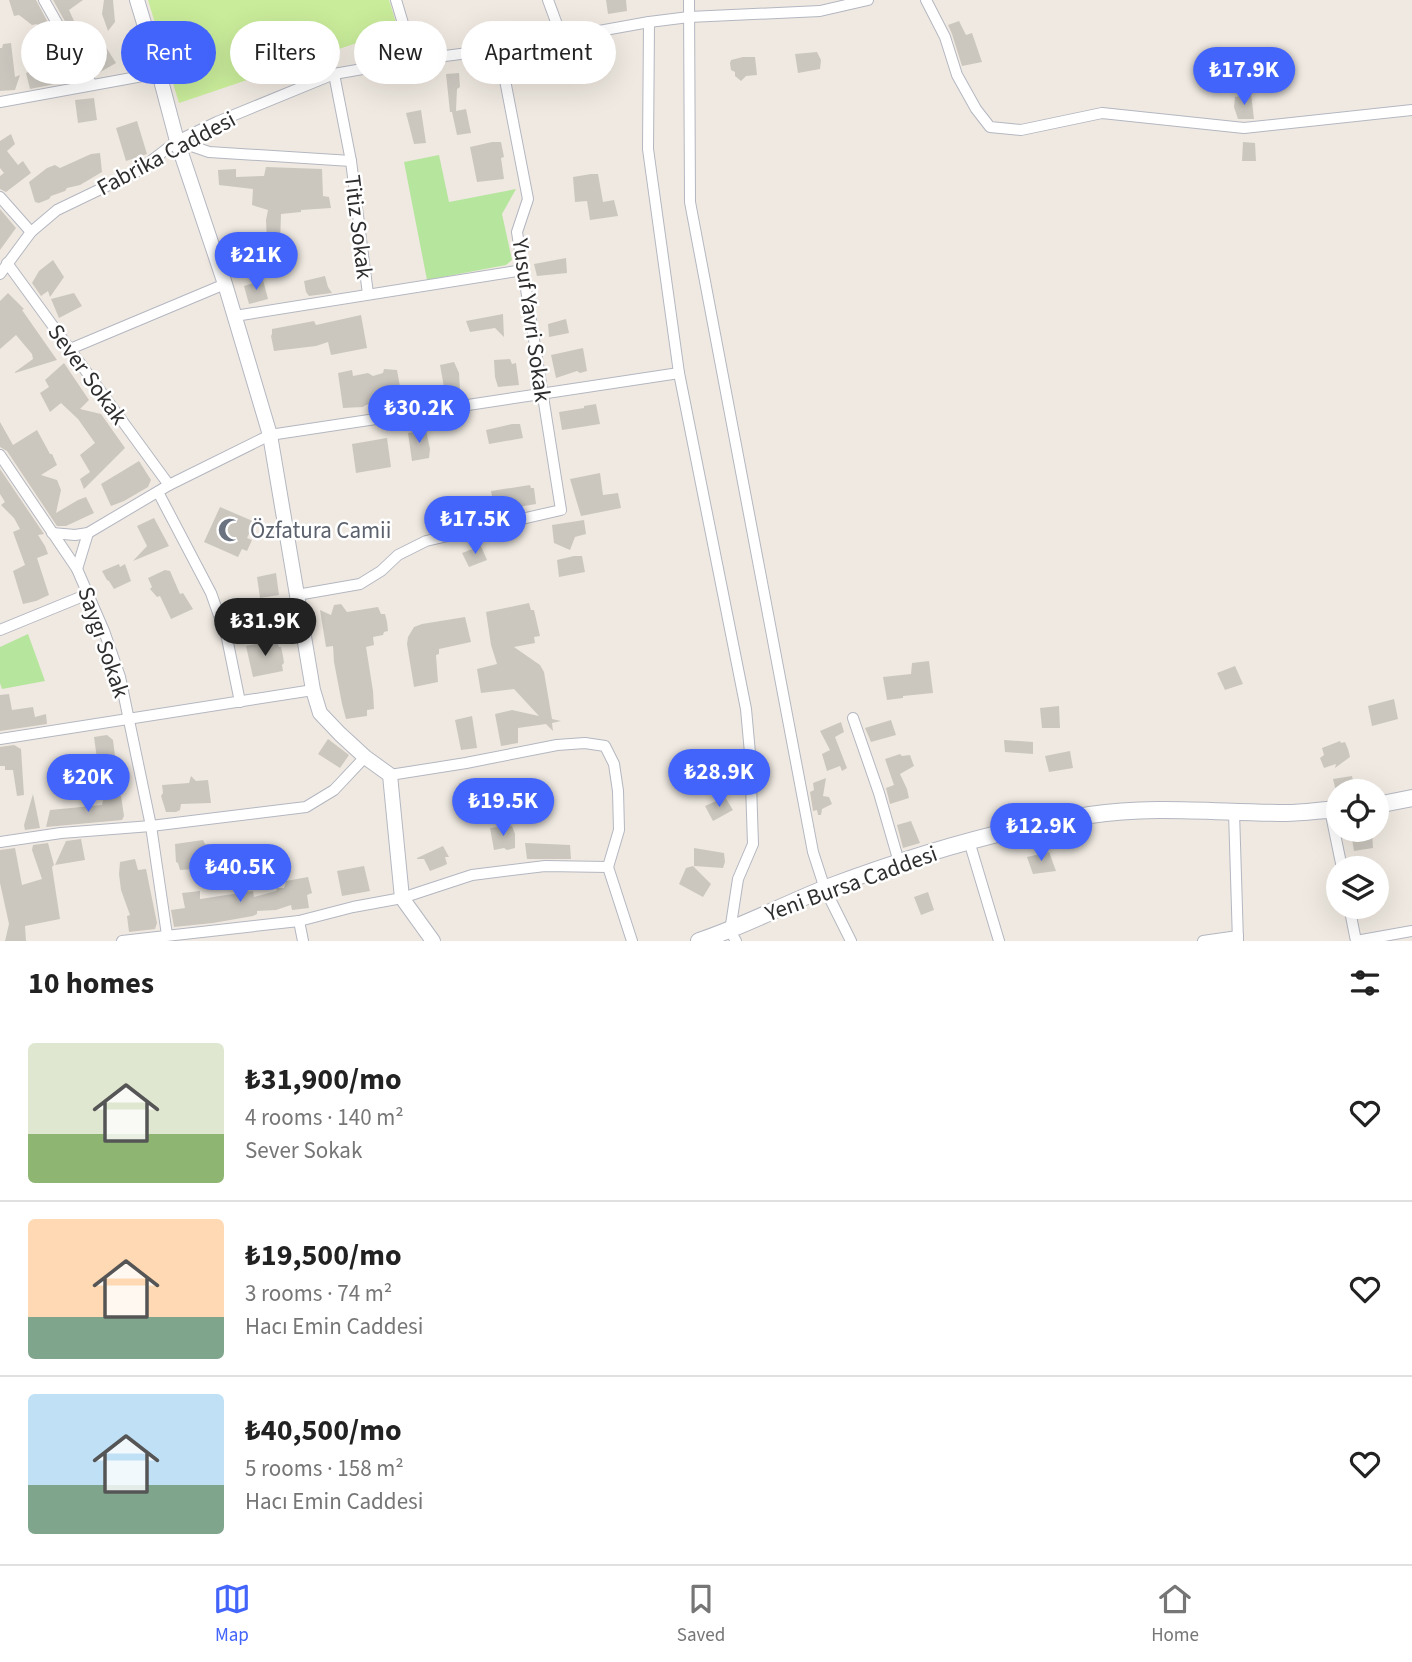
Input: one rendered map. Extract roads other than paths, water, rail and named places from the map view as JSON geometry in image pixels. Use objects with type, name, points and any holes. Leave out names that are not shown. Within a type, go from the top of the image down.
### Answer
[{"type":"main road","points":[[1389,803],[1412,798]]},
{"type":"main road","name":"Yeni Bursa Caddesi","points":[[699,941],[733,936],[825,889],[900,862],[1021,827],[1094,814],[1157,810],[1289,813],[1326,810]]},
{"type":"street","points":[[44,0],[92,85]]},
{"type":"street","points":[[137,0],[143,21]]},
{"type":"street","points":[[396,0],[402,21]]},
{"type":"street","points":[[548,0],[556,21]]},
{"type":"street","points":[[689,0],[690,202],[813,852],[825,889],[851,941]]},
{"type":"street","name":"Fabrika Caddesi","points":[[616,28],[688,17],[820,11],[867,0]]},
{"type":"street","points":[[926,0],[945,37],[957,75],[976,109],[990,127],[1021,130],[1101,113],[1244,128],[1412,110]]},
{"type":"street","points":[[649,22],[648,149],[679,373],[748,731],[753,844],[738,878],[733,936]]},
{"type":"street","points":[[0,102],[121,79]]},
{"type":"street","points":[[162,84],[177,141],[225,284],[271,435],[313,690],[320,713],[365,757],[390,775],[557,746],[585,743],[605,746],[614,764],[619,830],[608,867],[632,941]]},
{"type":"street","name":"Fabrika Caddesi","points":[[0,274],[31,232],[57,210],[138,171],[177,141],[310,84]]},
{"type":"street","name":"Titiz Sokak","points":[[336,84],[351,161],[368,294]]},
{"type":"street","name":"Yusuf Yavri Sokak","points":[[297,595],[360,584],[381,572],[398,555],[426,541],[561,510],[516,232],[528,199],[506,84]]},
{"type":"street","name":"Titiz Sokak","points":[[177,141],[209,152],[351,161]]},
{"type":"street","points":[[0,197],[31,232]]},
{"type":"street","name":"Sever Sokak","points":[[8,263],[169,485]]},
{"type":"street","points":[[235,316],[523,270]]},
{"type":"street","points":[[70,349],[225,284]]},
{"type":"street","points":[[52,534],[89,533],[169,485],[271,435],[679,373]]},
{"type":"street","name":"Saygı Sokak","points":[[0,455],[77,569],[104,631],[120,677],[129,719],[151,826],[167,935]]},
{"type":"street","points":[[158,492],[211,593],[227,638],[240,702]]},
{"type":"street","points":[[77,569],[89,533]]},
{"type":"street","points":[[0,630],[88,594]]},
{"type":"street","points":[[0,738],[313,690]]},
{"type":"street","points":[[853,719],[900,862]]},
{"type":"street","points":[[0,842],[61,832],[151,826],[306,807],[334,790],[365,757]]},
{"type":"street","points":[[390,775],[402,898],[433,941]]},
{"type":"street","points":[[1203,941],[1238,938],[1234,812]]},
{"type":"street","points":[[969,841],[999,941]]},
{"type":"street","points":[[127,941],[299,921],[402,898],[472,875],[545,866],[608,867]]},
{"type":"street","points":[[1352,919],[1356,941],[1412,931]]},
{"type":"street","points":[[299,921],[303,941]]},
{"type":"place","name":"Özfatura Camii","points":[[230,530]]}]
